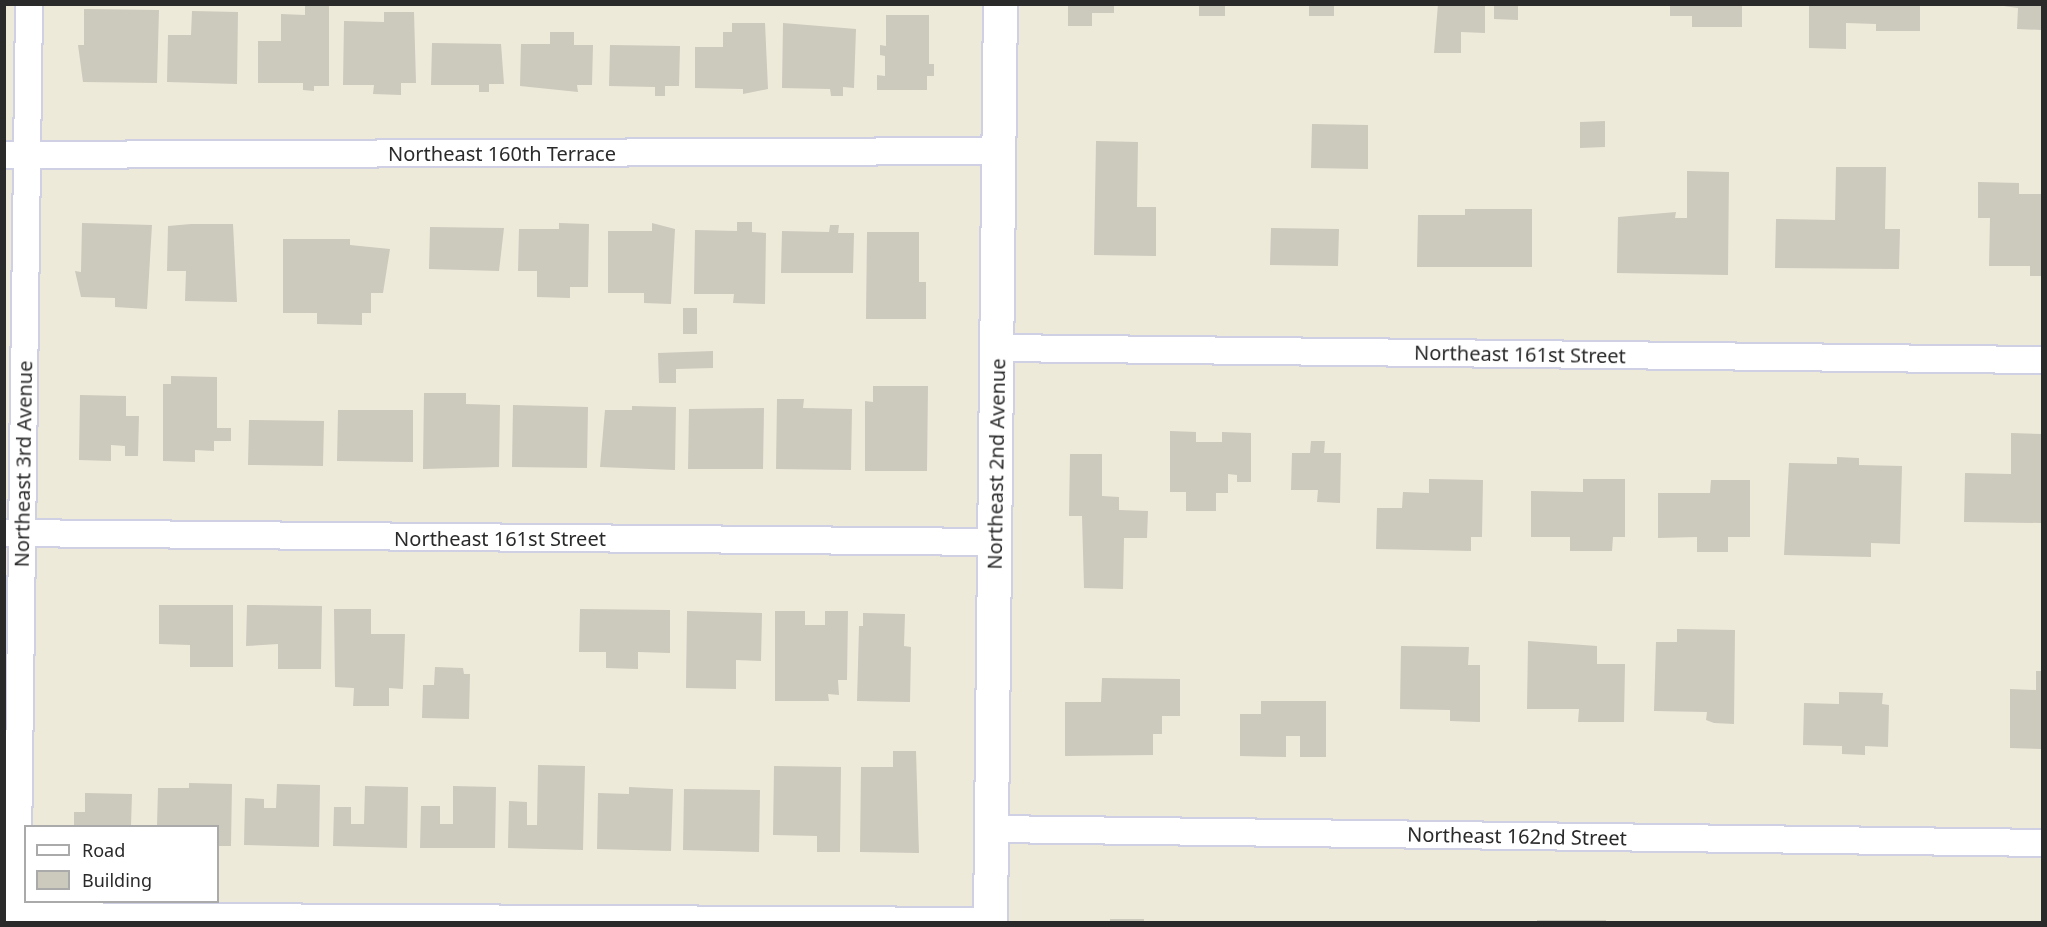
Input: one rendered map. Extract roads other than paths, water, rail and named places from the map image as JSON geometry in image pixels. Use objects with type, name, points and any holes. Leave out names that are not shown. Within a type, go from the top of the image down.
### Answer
[{"type":"street","name":"Northeast 3rd Avenue","points":[[13,918],[16,155],[29,4]]},
{"type":"street","name":"Northeast 2nd Avenue","points":[[990,922],[996,542],[1000,4]]},
{"type":"street","name":"Northeast 160th Terrace","points":[[16,155],[999,151]]},
{"type":"street","name":"Northeast 161st Street","points":[[998,348],[2043,360]]},
{"type":"street","name":"Northeast 161st Street","points":[[13,534],[996,542]]},
{"type":"street","name":"Northeast 162nd Street","points":[[991,829],[2043,843]]},
{"type":"street","points":[[13,918],[990,922]]}]
